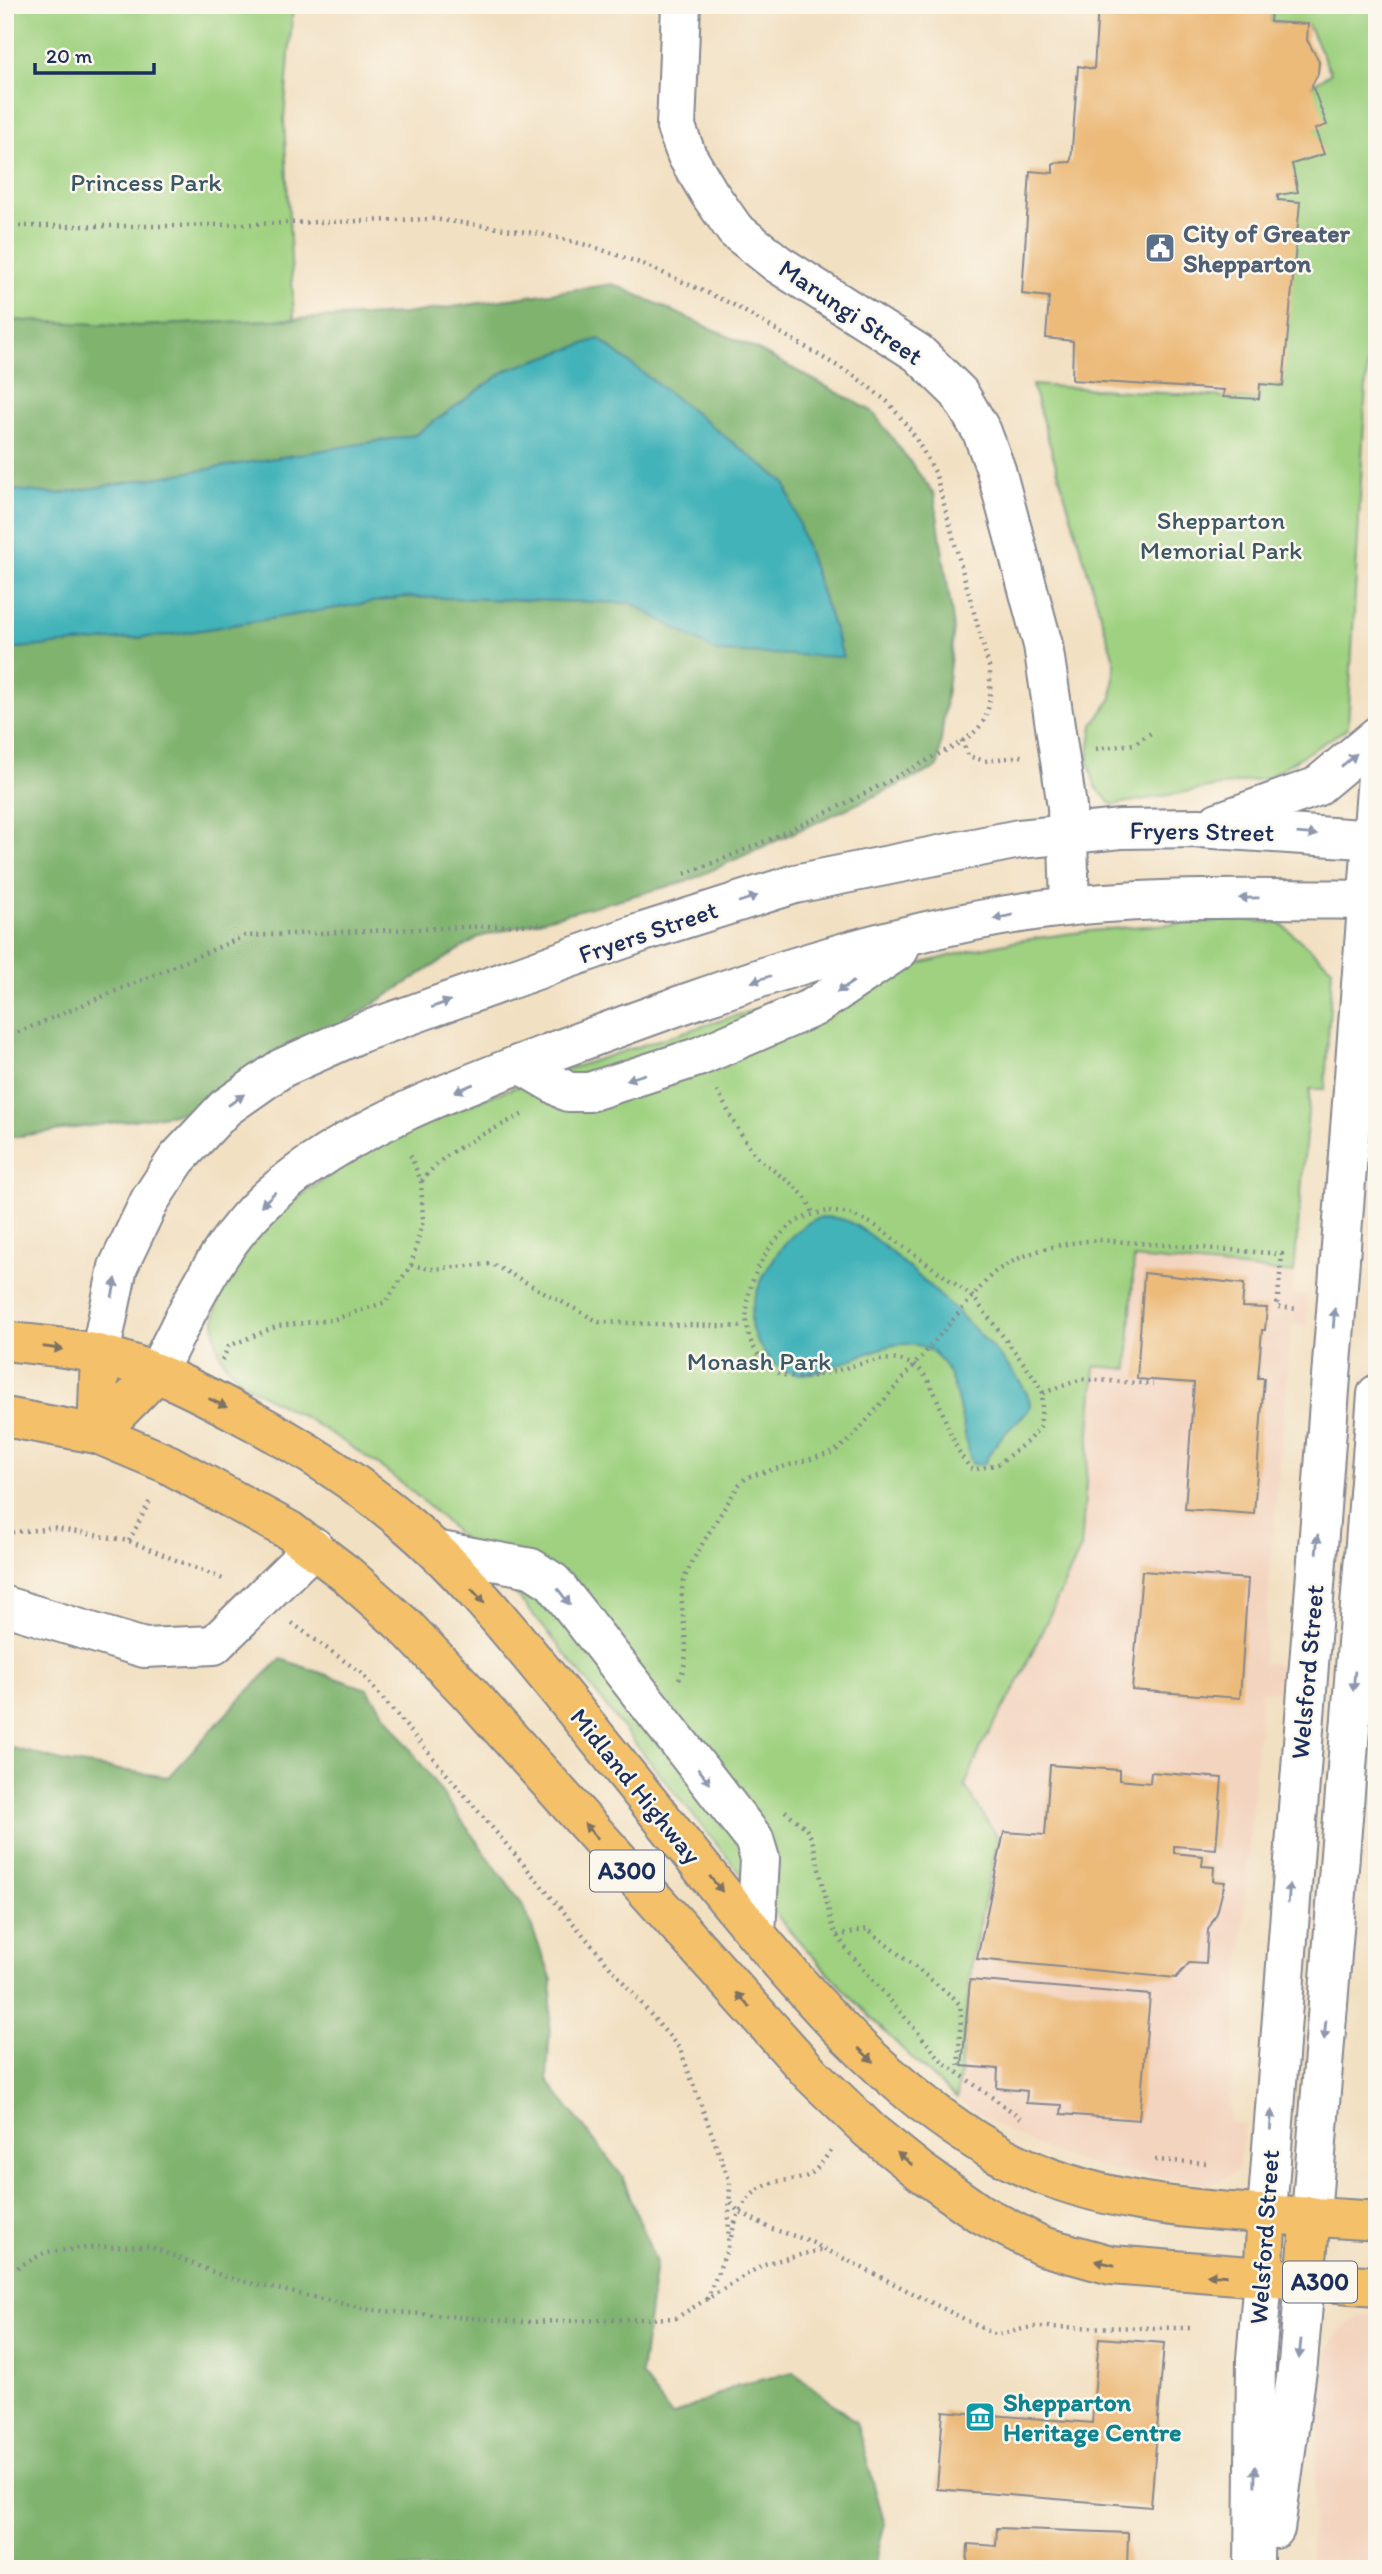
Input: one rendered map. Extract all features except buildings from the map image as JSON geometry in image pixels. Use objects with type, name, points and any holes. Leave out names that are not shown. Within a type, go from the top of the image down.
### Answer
[{"type":"highway","name":"Midland Highway","points":[[5,1341],[100,1354],[156,1374],[290,1440],[334,1468],[435,1550],[503,1624],[818,2007],[865,2055],[926,2105],[994,2151],[1058,2181],[1116,2196],[1185,2206],[1267,2213]]},
{"type":"highway","points":[[97,1434],[100,1354]]},
{"type":"highway","points":[[97,1434],[156,1374]]},
{"type":"highway","name":"A300","points":[[5,1417],[97,1434],[230,1496],[314,1548],[406,1627],[471,1695],[812,2076],[870,2131],[921,2172],[979,2213],[1042,2246],[1111,2265],[1377,2286]]},
{"type":"highway","name":"A300","points":[[1267,2213],[1377,2221]]},
{"type":"highway","name":"Welsford Street","points":[[1263,2278],[1267,2213]]},
{"type":"highway","name":"Welsford Street","points":[[1306,2281],[1311,2216]]},
{"type":"street","name":"Marungi Street","points":[[681,5],[676,127],[687,156],[735,230],[778,264],[918,353],[959,393],[982,432],[996,470],[1043,645],[1067,807],[1070,906]]},
{"type":"street","points":[[1199,828],[1316,787],[1377,736]]},
{"type":"street","name":"Welsford Street","points":[[1267,2213],[1283,1971],[1335,1312],[1361,1188],[1377,776]]},
{"type":"street","name":"Fryers Street","points":[[100,1354],[118,1267],[150,1200],[177,1159],[225,1108],[282,1068],[360,1033],[643,932],[795,884],[1019,839],[1121,829],[1199,828],[1375,840]]},
{"type":"street","points":[[156,1374],[200,1288],[228,1241],[270,1196],[321,1156],[363,1133],[520,1064],[721,991],[921,934],[1070,906],[1152,899],[1371,900]]},
{"type":"street","points":[[520,1064],[566,1091],[589,1092],[698,1057],[814,1007],[921,934]]},
{"type":"street","points":[[1329,1384],[1377,1387]]},
{"type":"street","name":"Welsford Street","points":[[1311,2216],[1349,1744],[1370,1571],[1377,1394]]},
{"type":"street","points":[[5,1606],[144,1648],[214,1645],[314,1548]]},
{"type":"street","points":[[435,1550],[531,1568],[553,1582],[754,1839],[760,1859],[756,1933]]},
{"type":"street","points":[[1301,1740],[1349,1744]]},
{"type":"street","points":[[1283,1971],[1330,1974]]},
{"type":"street","name":"Welsford Street","points":[[1254,2569],[1257,2346],[1263,2278]]},
{"type":"street","name":"Welsford Street","points":[[1269,2569],[1298,2363],[1306,2281]]},
{"type":"path","points":[[5,226],[175,226],[434,219],[476,222],[541,234],[591,246],[643,264],[732,304],[856,377],[889,402],[912,432],[935,472],[990,670],[991,700],[982,724],[962,740],[835,810],[753,849],[676,877]]},
{"type":"path","points":[[5,1038],[245,936],[546,924]]},
{"type":"path","points":[[698,1057],[751,1149],[767,1166],[805,1194],[813,1214]]},
{"type":"path","points":[[229,1346],[278,1326],[332,1320],[386,1301],[411,1265],[423,1221],[421,1181],[432,1166],[566,1091]]},
{"type":"path","points":[[829,1211],[850,1214],[873,1224],[973,1297],[1019,1353],[1043,1393],[1040,1427],[1028,1441],[998,1464],[974,1470],[956,1449],[938,1403],[925,1377],[915,1366],[898,1360],[848,1366],[821,1375],[795,1378],[779,1373],[765,1363],[745,1327],[748,1298],[759,1270],[789,1227],[813,1214],[829,1211]]},
{"type":"path","points":[[648,1703],[681,1678],[685,1645],[683,1583],[739,1485],[747,1477],[832,1453],[850,1440],[924,1357],[992,1274],[1012,1259],[1086,1241],[1152,1242],[1282,1254],[1277,1307],[1335,1312]]},
{"type":"path","points":[[411,1265],[430,1269],[492,1264],[599,1322],[745,1327]]},
{"type":"path","points":[[1043,1393],[1082,1379],[1153,1384]]},
{"type":"path","points":[[5,1533],[54,1528],[129,1541],[247,1589],[361,1673],[680,2049],[730,2182],[728,2249]]},
{"type":"path","points":[[774,1804],[805,1826],[811,1839],[837,1936],[944,2063],[1024,2119]]},
{"type":"path","points":[[837,1936],[867,1929],[954,1998],[960,2005],[961,2014],[958,2071]]},
{"type":"path","points":[[706,2301],[728,2249],[737,2210],[771,2183],[803,2178],[814,2172],[834,2147]]},
{"type":"path","points":[[1152,2160],[1208,2163]]},
{"type":"path","points":[[730,2202],[737,2210],[769,2228],[824,2249],[996,2335],[1032,2327],[1194,2328]]},
{"type":"path","points":[[5,2274],[47,2252],[97,2246],[149,2246],[228,2278],[371,2310],[523,2322],[676,2318],[764,2264],[824,2249]]},
{"type":"shaded area","points":[[1134,1258],[1294,1273],[1292,1294],[1308,1295],[1306,1326],[1291,1324],[1263,1663],[1282,1664],[1279,1692],[1261,1691],[1228,2122],[1245,2124],[1237,2171],[1212,2184],[1115,2171],[1059,2155],[1006,2131],[957,2099],[972,1959],[998,1838],[965,1786],[982,1745],[1017,1685],[1081,1548],[1095,1366],[1128,1369]]},
{"type":"shaded area","points":[[1377,2315],[1377,2569],[1309,2569],[1322,2381],[1328,2350],[1340,2330],[1359,2317]]},
{"type":"green space","name":"Princess Park","points":[[5,5],[293,5],[284,119],[294,319],[140,326],[5,320]]},
{"type":"green space","name":"Shepparton Memorial Park","points":[[1272,5],[1377,5],[1377,174],[1348,728],[1266,778],[1112,805],[1095,786],[1088,759],[1093,725],[1112,698],[1115,663],[1032,385],[1258,399],[1260,384],[1283,386],[1278,200],[1292,164],[1315,129],[1312,85],[1331,73],[1308,25],[1270,22]]},
{"type":"green space","points":[[613,284],[756,349],[872,411],[934,494],[954,628],[938,767],[688,881],[479,937],[209,1109],[5,1138],[5,649],[170,635],[404,597],[631,603],[717,652],[843,656],[785,483],[599,339],[507,370],[415,435],[57,494],[5,489],[5,320],[140,326],[404,314]]},
{"type":"green space","name":"Monash Park","points":[[1241,920],[1280,923],[1332,968],[1325,1089],[1310,1089],[1294,1273],[1134,1258],[1128,1369],[1095,1366],[1081,1548],[1017,1685],[982,1745],[965,1786],[998,1838],[972,1959],[957,2099],[912,2059],[788,1928],[501,1578],[425,1503],[385,1470],[309,1420],[242,1381],[231,1370],[217,1344],[215,1317],[223,1290],[237,1264],[256,1238],[303,1194],[348,1163],[386,1142],[506,1090],[856,980],[973,950],[1035,938],[1094,931]]},
{"type":"green space","points":[[281,1659],[367,1689],[524,1907],[552,1980],[547,2080],[622,2176],[656,2263],[641,2375],[672,2416],[736,2386],[793,2372],[856,2422],[885,2524],[873,2569],[5,2569],[5,1746],[65,1762],[168,1777]]},
{"type":"water","points":[[599,339],[785,483],[843,657],[717,652],[631,603],[404,597],[170,635],[5,649],[5,489],[57,494],[415,435],[507,370]]},
{"type":"water","points":[[822,1217],[850,1222],[894,1255],[955,1309],[1008,1366],[1025,1390],[1029,1410],[1000,1439],[984,1464],[972,1464],[950,1375],[935,1354],[919,1346],[902,1344],[827,1369],[792,1373],[772,1362],[761,1348],[751,1322],[752,1308],[764,1276],[773,1259],[796,1232],[809,1222]]},
{"type":"place","name":"City of Greater Shepparton","points":[[1160,248]]},
{"type":"place","name":"Shepparton Heritage Centre","points":[[980,2417]]}]
